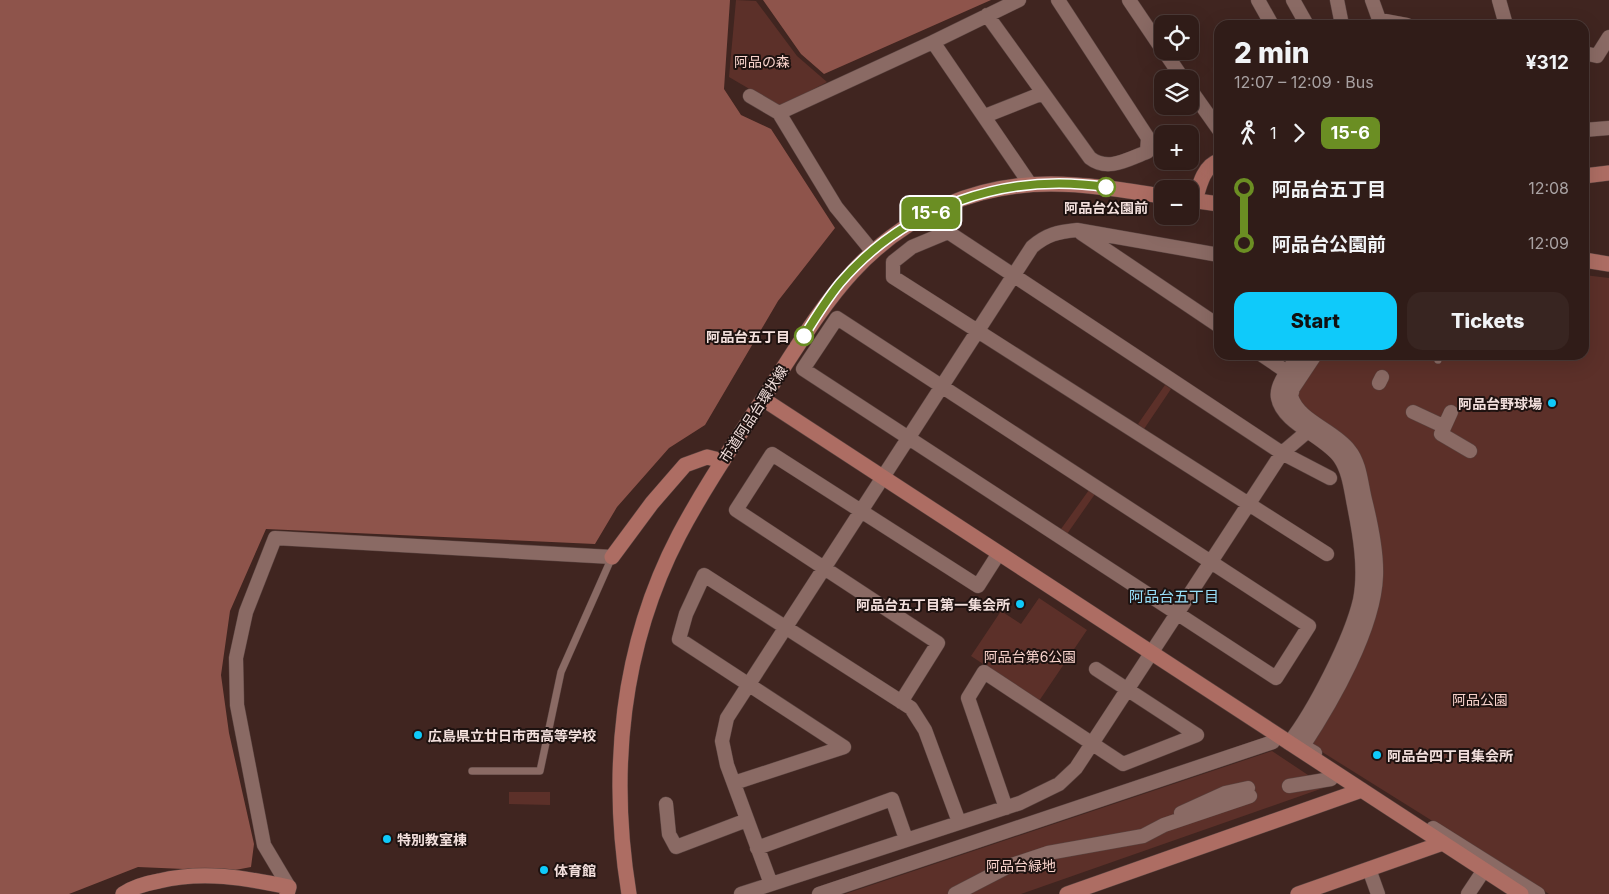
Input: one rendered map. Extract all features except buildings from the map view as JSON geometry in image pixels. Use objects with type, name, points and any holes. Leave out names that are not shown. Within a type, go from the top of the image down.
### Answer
[{"type":"street","points":[[779,113],[1019,0]]},
{"type":"street","points":[[987,15],[1090,158],[1110,166],[1147,152],[1148,138],[1058,0]]},
{"type":"street","points":[[1129,0],[1154,37]]},
{"type":"street","points":[[1258,0],[1269,20]]},
{"type":"street","points":[[1293,0],[1304,20]]},
{"type":"street","points":[[1337,0],[1341,20]]},
{"type":"street","points":[[1372,0],[1380,20]]},
{"type":"street","points":[[1499,0],[1505,20]]},
{"type":"street","points":[[1589,54],[1597,56],[1609,37]]},
{"type":"street","points":[[933,42],[1030,184]]},
{"type":"street","points":[[985,116],[1043,93]]},
{"type":"street","points":[[750,96],[779,113],[836,207],[872,251]]},
{"type":"street","points":[[1199,101],[1214,123]]},
{"type":"street","points":[[1589,130],[1609,128]]},
{"type":"street","points":[[1199,185],[1205,173],[1214,163]]},
{"type":"street","points":[[1589,175],[1609,173]]},
{"type":"street","name":"市道阿品台環状線","points":[[628,894],[622,849],[618,785],[622,730],[630,676],[638,640],[662,570],[695,505],[830,296],[872,251],[905,227],[944,206],[986,191],[1030,184],[1075,183],[1154,195]]},
{"type":"street","points":[[1199,201],[1214,203]]},
{"type":"street","points":[[1077,230],[1214,323]]},
{"type":"street","points":[[768,888],[758,848],[734,783],[722,741],[727,718],[1032,247],[1054,232],[1077,230],[1214,254]]},
{"type":"street","points":[[1327,554],[893,277],[893,262],[912,246],[948,232],[1282,453],[1330,478]]},
{"type":"street","points":[[1128,265],[1132,252],[1140,241]]},
{"type":"street","points":[[1589,261],[1609,264]]},
{"type":"street","points":[[837,318],[1309,626],[1276,678],[909,438],[803,369],[837,318]]},
{"type":"street","points":[[1269,360],[1287,372]]},
{"type":"street","points":[[1289,743],[1298,732],[1334,667],[1360,600],[1361,575],[1358,526],[1345,467],[1339,457],[1289,417],[1281,407],[1277,397],[1280,383],[1295,360]]},
{"type":"street","points":[[1312,360],[1293,388],[1291,396],[1298,409],[1349,449],[1356,462],[1371,523],[1376,575],[1373,602],[1347,671],[1311,739],[1303,746],[1538,894]]},
{"type":"street","points":[[763,399],[1521,894]]},
{"type":"street","points":[[1413,412],[1443,426]]},
{"type":"street","points":[[1451,412],[1441,434],[1470,451]]},
{"type":"street","points":[[741,894],[768,888],[906,839],[1020,804],[1059,784],[1076,768],[1282,453],[1308,431]]},
{"type":"street","points":[[901,702],[938,643],[736,510],[772,454],[978,586],[999,553]]},
{"type":"street","points":[[288,891],[264,845],[237,705],[236,658],[246,612],[275,538],[612,556],[652,503],[685,465],[707,457],[723,461]]},
{"type":"street","points":[[734,783],[844,747],[679,639],[686,614],[704,575],[910,708],[925,730],[958,822]]},
{"type":"street","points":[[1006,808],[968,698],[984,672],[1123,764],[1197,735],[1096,669]]},
{"type":"street","points":[[819,894],[1273,742]]},
{"type":"street","points":[[1289,786],[1331,779]]},
{"type":"street","points":[[1067,894],[1362,790]]},
{"type":"street","points":[[955,894],[1009,866],[1048,853],[1143,836],[1164,825],[1249,792]]},
{"type":"street","points":[[758,848],[892,799],[906,839]]},
{"type":"street","points":[[666,804],[669,834],[676,846],[748,820]]},
{"type":"street","points":[[1304,893],[1443,843]]},
{"type":"street","points":[[1369,869],[1378,894]]},
{"type":"street","points":[[1468,894],[1484,870]]},
{"type":"street","points":[[123,894],[148,883],[197,874],[245,877],[288,891]]},
{"type":"lane","points":[[472,771],[540,771],[561,672],[612,556]]},
{"type":"green space","name":"阿品の森","points":[[736,0],[756,1],[797,56],[827,82],[780,107],[729,77]]},
{"type":"green space","name":"阿品公園","points":[[1589,276],[1609,278],[1609,894],[1549,894],[1311,745],[1376,521],[1299,401],[1297,389],[1316,360],[1589,360]]},
{"type":"green space","points":[[1165,385],[1171,389],[1144,429],[1138,424]]},
{"type":"green space","points":[[1089,490],[1095,494],[1067,534],[1061,529]]},
{"type":"green space","name":"阿品台第6公園","points":[[1039,598],[1087,630],[1039,701],[971,656],[1001,611],[1021,624]]},
{"type":"green space","name":"阿品台緑地","points":[[1272,751],[1326,787],[1021,894],[845,894]]},
{"type":"green space","points":[[509,792],[550,792],[550,805],[509,804]]},
{"type":"shaded area","points":[[0,0],[730,0],[724,89],[741,115],[771,129],[835,228],[778,301],[705,425],[669,448],[617,507],[595,544],[266,529],[230,611],[221,675],[229,733],[254,844],[251,867],[230,871],[138,867],[69,894],[0,894]]},
{"type":"shaded area","points":[[763,0],[991,0],[824,74],[801,54]]},
{"type":"bus line","name":"15-6","points":[[804,336],[839,284],[860,262],[905,227],[944,206],[986,191],[1008,186],[1052,182],[1106,187]]},
{"type":"place","name":"阿品台公園前","points":[[1106,187]]},
{"type":"place","name":"阿品台五丁目","points":[[804,336]]},
{"type":"place","name":"阿品台野球場","points":[[1552,403]]},
{"type":"place","name":"阿品台五丁目第一集会所","points":[[1020,604]]},
{"type":"place","name":"広島県立廿日市西高等学校","points":[[418,735]]},
{"type":"place","name":"阿品台四丁目集会所","points":[[1377,755]]},
{"type":"place","name":"特別教室棟","points":[[387,839]]},
{"type":"place","name":"体育館","points":[[544,870]]},
{"type":"district","name":"阿品台五丁目","points":[[1174,596]]}]
